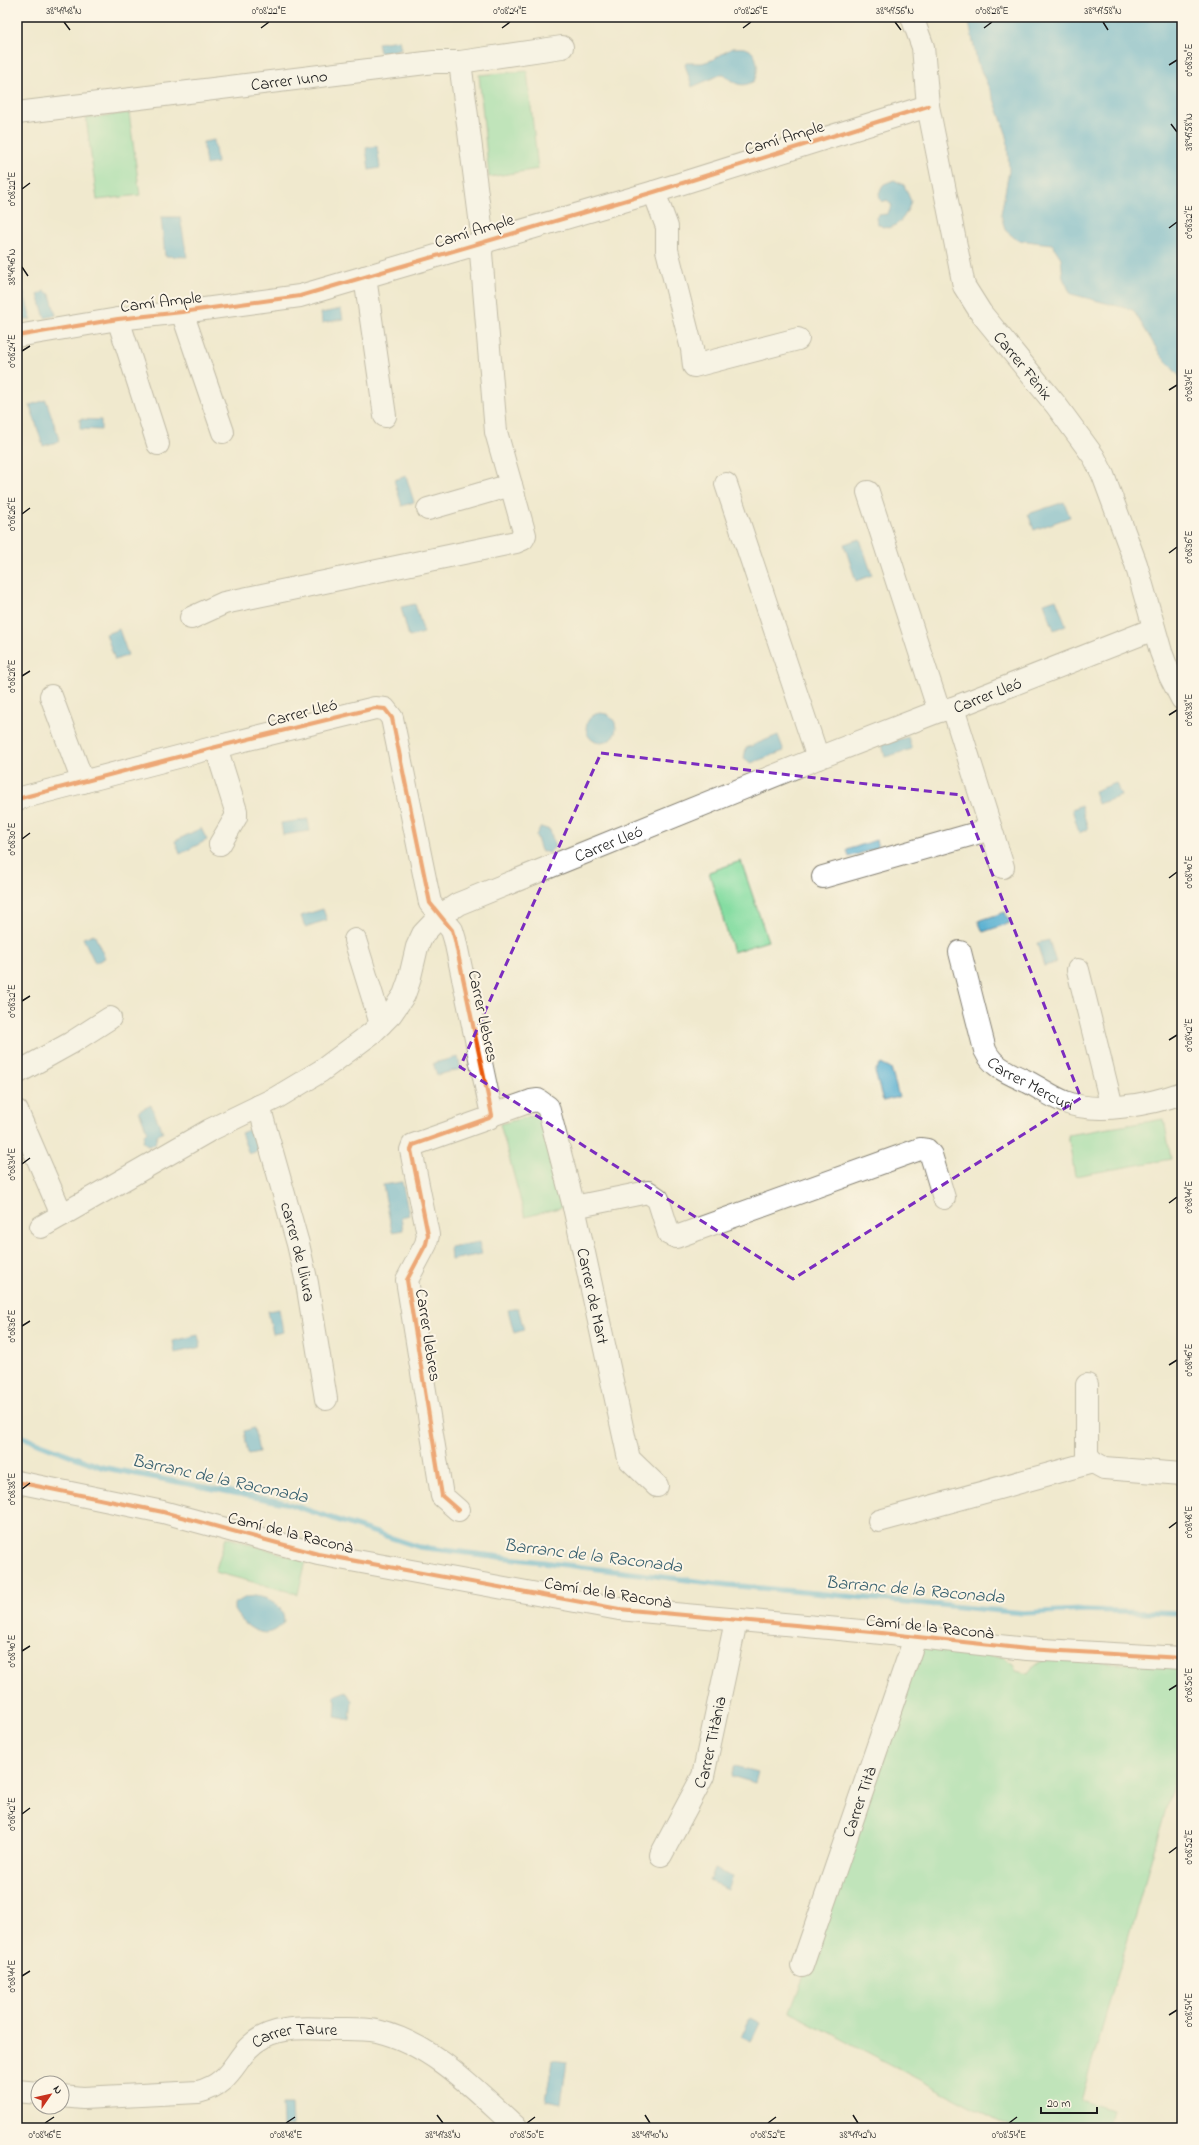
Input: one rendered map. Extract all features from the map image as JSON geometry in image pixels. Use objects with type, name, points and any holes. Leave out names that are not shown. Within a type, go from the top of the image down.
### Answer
[{"type":"street","name":"Carrer Fènix","points":[[912,17],[922,47],[928,106],[961,276],[966,290],[981,313],[1056,405],[1094,457],[1103,475],[1119,517],[1148,602],[1154,629],[1170,676],[1182,699]]},
{"type":"street","name":"Carrer Iuno","points":[[17,113],[434,62],[460,62],[562,47]]},
{"type":"street","points":[[191,618],[224,603],[436,557],[509,544],[523,539],[525,535],[496,432],[481,253],[483,241],[460,62]]},
{"type":"street","name":"Camí Ample","points":[[17,336],[118,319],[300,296],[654,192],[928,106]]},
{"type":"street","points":[[654,192],[668,227],[667,250],[692,349],[694,366],[798,339]]},
{"type":"street","points":[[365,277],[385,416]]},
{"type":"street","points":[[182,312],[223,432]]},
{"type":"street","points":[[118,319],[158,444]]},
{"type":"street","points":[[726,484],[818,758]]},
{"type":"street","points":[[428,509],[511,485]]},
{"type":"street","points":[[868,492],[946,710],[991,829],[1003,867]]},
{"type":"street","name":"Carrer Lleó","points":[[17,799],[216,747],[375,708],[384,709],[392,718],[394,726],[430,903],[440,916],[458,904],[538,870],[818,758],[1154,629]]},
{"type":"street","points":[[51,696],[83,782]]},
{"type":"street","points":[[216,747],[236,811],[236,817],[220,844]]},
{"type":"street","points":[[823,877],[991,829]]},
{"type":"street","points":[[41,1227],[210,1130],[259,1106],[321,1071],[381,1024],[399,1004],[409,981],[416,947],[431,924],[440,916]]},
{"type":"street","name":"Carrer Llebres","points":[[440,916],[452,930],[455,940],[492,1115],[489,1118],[413,1145],[411,1150],[428,1235],[426,1244],[407,1280],[442,1496],[458,1510]]},
{"type":"street","points":[[355,940],[381,1024]]},
{"type":"street","name":"Carrer Mercuri","points":[[960,952],[985,1050],[994,1064],[1000,1069],[1066,1102],[1089,1108],[1112,1107],[1168,1098],[1182,1093]]},
{"type":"street","points":[[1078,970],[1112,1107]]},
{"type":"street","points":[[17,1073],[71,1043],[110,1018]]},
{"type":"street","name":"Carrer de Mart","points":[[492,1115],[531,1101],[538,1100],[548,1107],[574,1207],[629,1459],[657,1486]]},
{"type":"street","name":"carrer de Lliura","points":[[259,1106],[298,1244],[307,1283],[326,1399]]},
{"type":"street","points":[[17,1111],[62,1215]]},
{"type":"street","points":[[574,1207],[648,1192],[658,1199],[669,1234],[676,1237],[920,1149],[927,1150],[931,1155],[944,1198]]},
{"type":"street","points":[[1087,1386],[1087,1455],[1093,1462],[1104,1468],[1182,1474]]},
{"type":"street","points":[[879,1521],[1093,1462]]},
{"type":"street","name":"Camí de la Raconà","points":[[17,1482],[170,1514],[325,1556],[619,1609],[736,1621],[834,1628],[1027,1649],[1182,1658]]},
{"type":"street","name":"Carrer Titània","points":[[661,1855],[704,1776],[736,1621]]},
{"type":"street","name":"Carrer Tità","points":[[802,1966],[915,1638]]},
{"type":"street","name":"Carrer Taure","points":[[70,2097],[83,2098],[198,2092],[209,2089],[220,2083],[250,2047],[262,2037],[273,2032],[305,2027],[375,2030],[421,2047],[446,2066],[517,2128]]},
{"type":"street","points":[[17,2091],[30,2092]]},
{"type":"highlighted area","points":[[601,753],[961,795],[1081,1098],[793,1279],[460,1067]]},
{"type":"green space","points":[[527,71],[538,169],[489,177],[479,75]]},
{"type":"green space","points":[[129,113],[140,195],[97,200],[86,118]]},
{"type":"green space","points":[[741,861],[768,941],[733,952],[709,872]]},
{"type":"green space","points":[[543,1113],[567,1206],[525,1217],[500,1124]]},
{"type":"green space","points":[[1164,1119],[1171,1159],[1075,1176],[1068,1135]]},
{"type":"green space","points":[[226,1537],[306,1561],[298,1594],[215,1572]]},
{"type":"green space","points":[[920,1644],[1003,1657],[1013,1664],[1016,1671],[1028,1674],[1036,1664],[1049,1658],[1182,1667],[1182,1754],[1081,2100],[1112,2110],[1107,2128],[1013,2128],[790,2012],[819,1936]]},
{"type":"water","points":[[968,17],[1182,17],[1182,379],[1161,356],[1133,310],[1071,294],[1063,278],[1061,258],[1052,244],[1017,240],[1005,230],[1001,214],[1009,171],[1007,136],[994,99],[977,62]]},
{"type":"water","points":[[399,40],[401,49],[380,53],[378,43]]},
{"type":"water","points":[[732,48],[746,48],[754,55],[757,64],[757,73],[754,81],[741,85],[734,83],[724,75],[720,75],[692,87],[685,65],[686,63],[702,63],[712,60]]},
{"type":"water","points":[[214,140],[217,163],[206,165],[203,142]]},
{"type":"water","points":[[377,146],[380,168],[369,170],[366,148]]},
{"type":"water","points":[[894,180],[904,185],[911,201],[907,212],[899,222],[889,228],[883,227],[877,223],[876,218],[878,215],[887,214],[892,206],[887,200],[882,202],[880,200],[879,193],[884,184]]},
{"type":"water","points":[[161,217],[180,217],[187,257],[165,256]]},
{"type":"water","points":[[44,291],[50,294],[56,315],[45,318],[38,295]]},
{"type":"water","points":[[24,293],[31,319],[17,322],[17,294]]},
{"type":"water","points":[[341,309],[343,319],[322,323],[321,313]]},
{"type":"water","points":[[46,400],[60,441],[43,446],[30,405]]},
{"type":"water","points":[[80,419],[101,420],[101,430],[80,429]]},
{"type":"water","points":[[406,476],[414,502],[402,506],[394,480]]},
{"type":"water","points":[[1064,502],[1070,517],[1034,530],[1028,514]]},
{"type":"water","points":[[860,539],[872,575],[856,581],[844,544]]},
{"type":"water","points":[[1056,599],[1066,625],[1054,630],[1044,603]]},
{"type":"water","points":[[415,604],[424,633],[409,637],[401,607]]},
{"type":"water","points":[[119,629],[128,655],[115,660],[106,634]]},
{"type":"water","points":[[601,713],[612,717],[616,728],[612,739],[601,743],[590,739],[586,728],[590,717]]},
{"type":"water","points":[[778,735],[784,751],[751,763],[744,758],[746,748]]},
{"type":"water","points":[[908,737],[912,749],[885,757],[882,744]]},
{"type":"water","points":[[1116,783],[1121,796],[1098,804],[1094,791]]},
{"type":"water","points":[[1081,805],[1088,829],[1079,833],[1072,809]]},
{"type":"water","points":[[308,819],[310,831],[283,835],[281,823]]},
{"type":"water","points":[[541,827],[550,830],[555,847],[549,853],[541,851],[536,835]]},
{"type":"water","points":[[201,828],[207,840],[180,854],[175,841]]},
{"type":"water","points":[[876,840],[878,848],[849,857],[847,850]]},
{"type":"water","points":[[323,909],[327,920],[305,927],[301,916]]},
{"type":"water","points":[[1005,912],[1010,923],[983,932],[978,921]]},
{"type":"water","points":[[94,934],[105,958],[95,963],[83,938]]},
{"type":"water","points":[[1049,940],[1056,963],[1044,966],[1037,943]]},
{"type":"water","points":[[458,1057],[461,1069],[437,1075],[433,1063]]},
{"type":"water","points":[[881,1064],[891,1069],[899,1097],[883,1101],[875,1072]]},
{"type":"water","points":[[151,1105],[163,1133],[157,1135],[155,1144],[149,1146],[143,1142],[144,1134],[147,1131],[139,1111]]},
{"type":"water","points":[[253,1128],[260,1150],[249,1154],[241,1133]]},
{"type":"water","points":[[402,1182],[409,1215],[401,1217],[403,1230],[392,1232],[383,1185]]},
{"type":"water","points":[[479,1242],[482,1254],[451,1260],[450,1247]]},
{"type":"water","points":[[518,1308],[524,1330],[514,1333],[508,1310]]},
{"type":"water","points":[[279,1309],[283,1332],[273,1334],[268,1311]]},
{"type":"water","points":[[198,1335],[201,1347],[175,1353],[173,1341]]},
{"type":"water","points":[[254,1428],[259,1452],[248,1454],[244,1431]]},
{"type":"water","points":[[255,1596],[271,1600],[281,1610],[284,1621],[272,1632],[265,1633],[251,1628],[238,1617],[234,1610],[234,1604],[246,1597]]},
{"type":"water","points":[[346,1691],[352,1701],[350,1720],[335,1717],[336,1701],[334,1696]]},
{"type":"water","points":[[735,1766],[758,1772],[755,1783],[731,1776]]},
{"type":"water","points":[[714,1869],[733,1877],[728,1889],[709,1881]]},
{"type":"water","points":[[750,2018],[760,2023],[751,2042],[741,2037]]},
{"type":"water","points":[[552,2060],[567,2062],[561,2104],[546,2101]]},
{"type":"water","points":[[282,2104],[291,2104],[292,2125],[283,2126]]},
{"type":"waterway","name":"Barranc de la Raconada","points":[[17,1435],[101,1467],[286,1503],[419,1547],[729,1585],[1023,1613],[1084,1610],[1182,1613]]},
{"type":"cycle path","points":[[17,336],[118,319],[300,296],[654,192],[928,106]]},
{"type":"cycle path","points":[[17,799],[216,747],[375,708],[385,709],[392,718],[430,903],[452,930],[455,940],[492,1115],[489,1118],[413,1145],[411,1150],[428,1235],[426,1244],[407,1280],[442,1496],[458,1510]]},
{"type":"cycle path","points":[[17,1482],[163,1512],[318,1554],[619,1609],[872,1632],[1027,1649],[1182,1658]]}]
